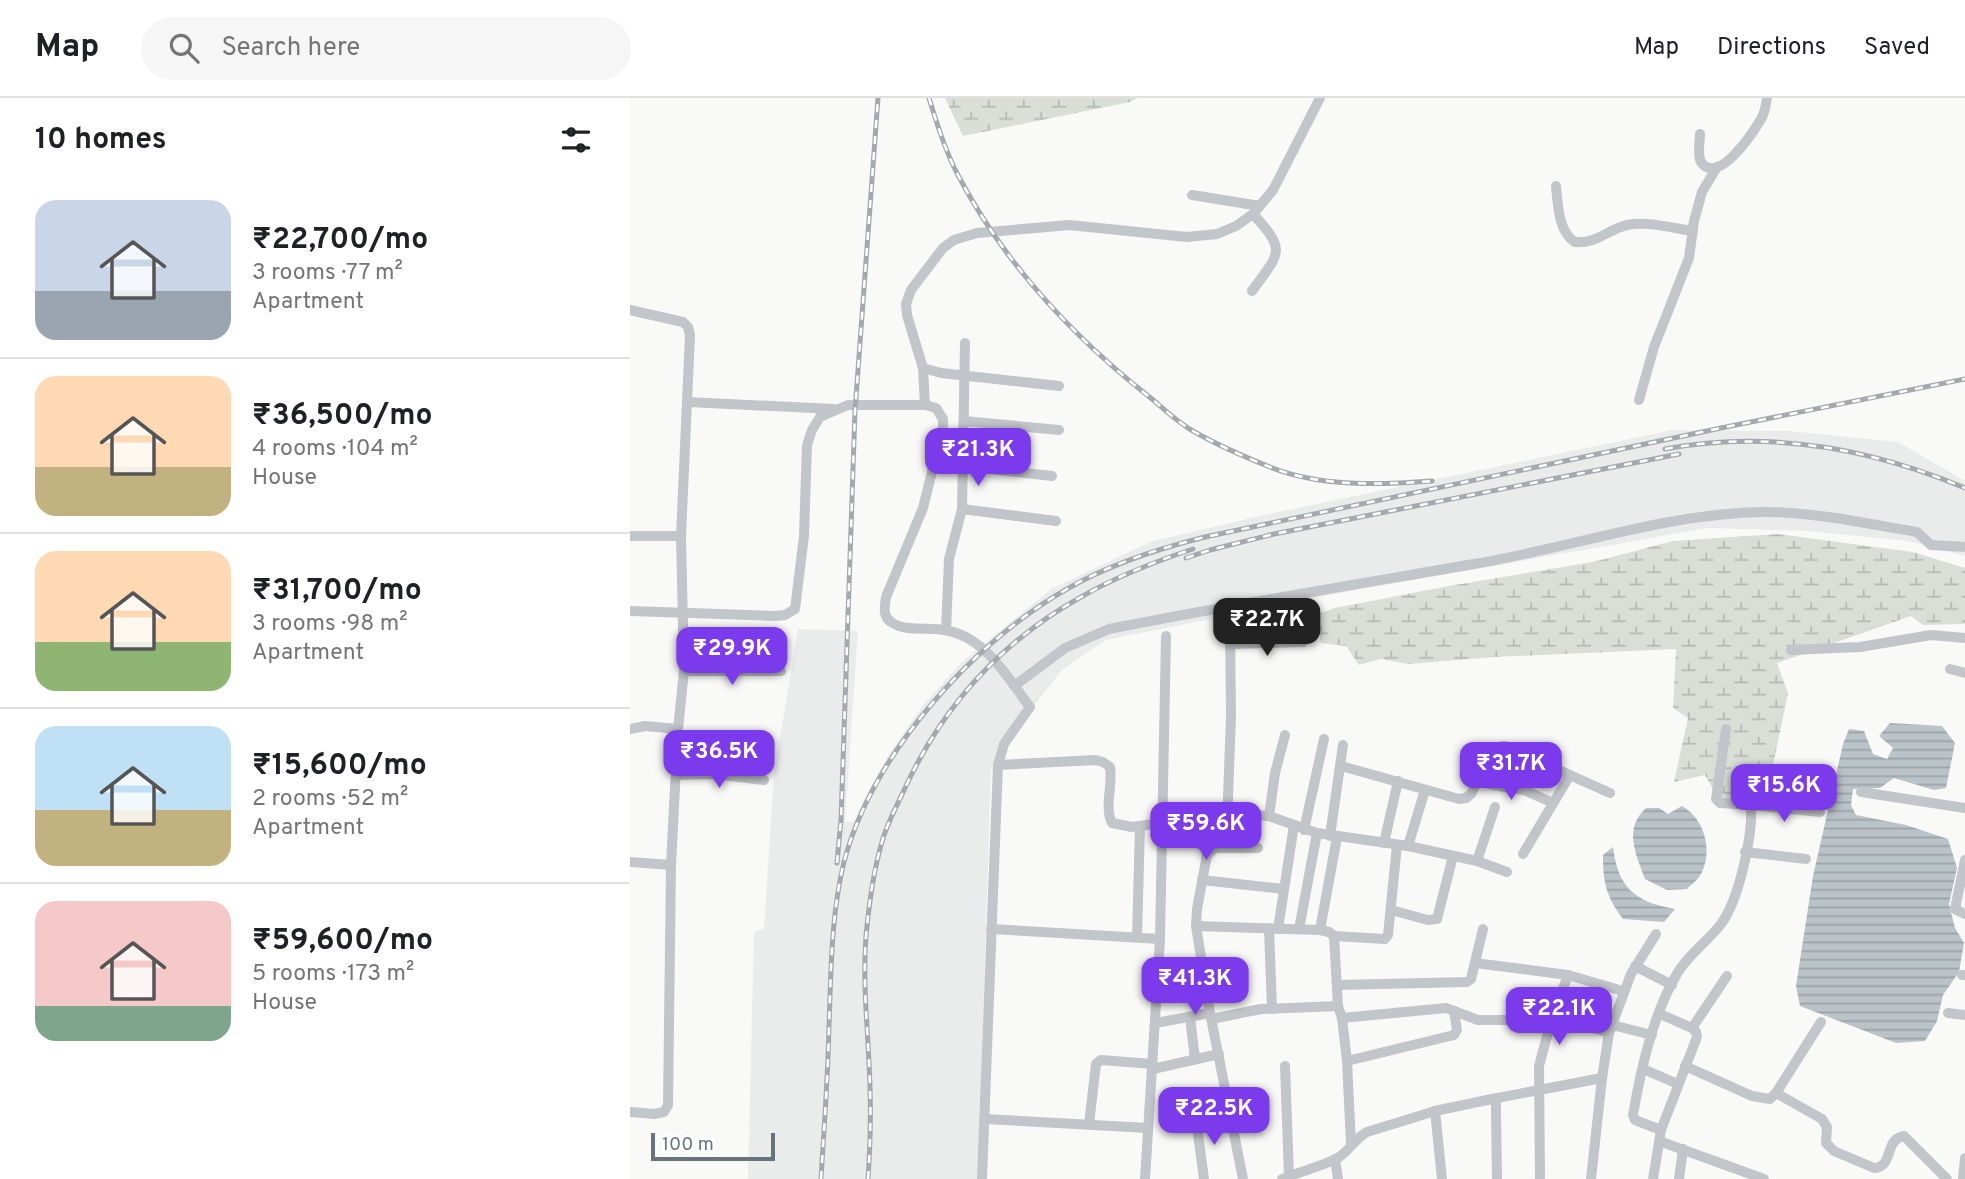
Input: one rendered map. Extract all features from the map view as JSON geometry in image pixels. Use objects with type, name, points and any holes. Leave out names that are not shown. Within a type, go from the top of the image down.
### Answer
[{"type":"street","points":[[925,405],[923,368],[907,315],[907,297],[943,248],[954,240],[976,233],[1069,225],[1187,237],[1217,234],[1236,226],[1256,210],[1273,190],[1320,98]]},
{"type":"street","points":[[1640,400],[1654,347],[1689,258],[1702,192],[1717,167],[1733,157],[1762,119],[1766,98]]},
{"type":"street","points":[[1700,134],[1702,162],[1710,167],[1717,167]]},
{"type":"street","points":[[1556,186],[1565,233],[1575,242],[1590,241],[1628,225],[1645,224],[1693,231]]},
{"type":"street","points":[[1192,195],[1256,210],[1278,249],[1276,258],[1252,291]]},
{"type":"street","points":[[630,310],[674,319],[688,327],[691,343],[681,536],[684,671],[678,729],[671,865],[668,1105],[664,1112],[630,1112]]},
{"type":"street","points":[[946,630],[949,559],[961,509],[964,466],[965,343]]},
{"type":"street","points":[[923,368],[941,373],[1059,386]]},
{"type":"street","points":[[688,402],[836,409]]},
{"type":"street","points":[[630,611],[775,616],[795,610],[804,536],[807,445],[811,429],[820,417],[856,404],[925,405],[940,412],[943,427],[923,508],[886,597],[884,611],[887,619],[902,627],[946,630],[964,635],[985,649],[1030,707],[1004,744],[998,765],[982,1179]]},
{"type":"street","points":[[964,421],[1059,430]]},
{"type":"street","points":[[964,466],[1052,476]]},
{"type":"street","points":[[961,509],[1056,521]]},
{"type":"street","points":[[1014,686],[1065,648],[1109,629],[1409,573],[1486,562],[1695,518],[1766,512],[1796,514],[1917,532],[1931,545],[1965,547]]},
{"type":"street","points":[[630,536],[681,536]]},
{"type":"street","points":[[1230,628],[1231,716],[1227,814],[1223,840],[1207,855],[1196,926],[1243,1179]]},
{"type":"street","points":[[1791,650],[1870,645],[1931,635],[1965,638]]},
{"type":"street","points":[[1145,1179],[1160,939],[1166,636]]},
{"type":"street","points":[[1231,644],[1303,642]]},
{"type":"street","points":[[1950,669],[1965,673]]},
{"type":"street","points":[[684,671],[781,671]]},
{"type":"street","points":[[630,729],[645,726],[678,729]]},
{"type":"street","points":[[1726,729],[1716,799],[1720,803],[1820,813]]},
{"type":"street","points":[[1269,816],[1275,773],[1285,735]]},
{"type":"street","points":[[1272,1009],[1273,928],[1324,738]]},
{"type":"street","points":[[1320,930],[1343,745]]},
{"type":"street","points":[[1341,766],[1466,798],[1471,794],[1493,752],[1498,747],[1505,746],[1611,793]]},
{"type":"street","points":[[998,765],[1095,760],[1103,762],[1110,767],[1111,823],[1119,826],[1162,827],[1212,848],[1258,848]]},
{"type":"street","points":[[676,775],[713,774],[764,780]]},
{"type":"street","points":[[1523,854],[1570,775]]},
{"type":"street","points":[[1478,780],[1492,785],[1524,789],[1553,803]]},
{"type":"street","points":[[1384,843],[1398,781]]},
{"type":"street","points":[[1408,846],[1425,789]]},
{"type":"street","points":[[1861,792],[1965,808]]},
{"type":"street","points":[[1751,805],[1740,883],[1728,913],[1688,958],[1672,985],[1652,1035],[1633,1115],[1635,1121],[1683,1149],[1765,1179]]},
{"type":"street","points":[[1477,861],[1495,807]]},
{"type":"street","points":[[1227,814],[1269,816],[1317,834],[1408,846],[1477,861],[1507,872]]},
{"type":"street","points":[[1138,937],[1140,826]]},
{"type":"street","points":[[1298,929],[1317,834]]},
{"type":"street","points":[[1196,926],[1320,930],[1334,936],[1385,939],[1388,935],[1397,845]]},
{"type":"street","points":[[1745,852],[1806,859]]},
{"type":"street","points":[[1391,910],[1428,920],[1437,919],[1453,856]]},
{"type":"street","points":[[1965,860],[1955,909],[1965,914]]},
{"type":"street","points":[[630,862],[671,865]]},
{"type":"street","points":[[1202,880],[1283,890]]},
{"type":"street","points":[[991,929],[1160,939]]},
{"type":"street","points":[[1336,985],[1460,984],[1471,979],[1483,929]]},
{"type":"street","points":[[1591,1179],[1602,1077],[1611,1029],[1623,991],[1635,966],[1656,934]]},
{"type":"street","points":[[1334,936],[1338,1006],[1347,1061],[1351,1144]]},
{"type":"street","points":[[1475,963],[1568,975],[1623,991]]},
{"type":"street","points":[[1635,966],[1672,985]]},
{"type":"street","points":[[1540,1179],[1541,1058],[1568,975]]},
{"type":"street","points":[[1692,1028],[1727,976]]},
{"type":"street","points":[[1155,1023],[1272,1009],[1338,1006]]},
{"type":"street","points":[[1342,1018],[1437,1008],[1478,1020],[1530,1019],[1652,1035]]},
{"type":"street","points":[[1347,1061],[1454,1035],[1457,1030],[1454,1011]]},
{"type":"street","points":[[1948,1013],[1965,1015]]},
{"type":"street","points":[[1653,1179],[1660,1136],[1697,1037],[1692,1028],[1660,1014]]},
{"type":"street","points":[[1190,1017],[1195,1059]]},
{"type":"street","points":[[1685,1066],[1752,1096],[1770,1099],[1821,1022]]},
{"type":"street","points":[[1089,1124],[1096,1064],[1101,1060],[1153,1067],[1219,1054]]},
{"type":"street","points":[[1285,1066],[1286,1177],[1335,1159],[1367,1132],[1435,1111],[1602,1077]]},
{"type":"street","points":[[1643,1069],[1678,1084]]},
{"type":"street","points":[[1776,1093],[1822,1119],[1827,1127],[1827,1147],[1874,1168],[1885,1165],[1893,1142],[1904,1136],[1947,1179]]},
{"type":"street","points":[[1492,1099],[1496,1104],[1496,1179]]},
{"type":"street","points":[[1435,1111],[1442,1179]]},
{"type":"street","points":[[986,1119],[1148,1128]]},
{"type":"street","points":[[1196,1119],[1204,1179]]},
{"type":"street","points":[[1679,1179],[1683,1149]]},
{"type":"street","points":[[1963,1179],[1965,1158]]},
{"type":"street","points":[[1335,1159],[1338,1179]]},
{"type":"street","points":[[1869,1179],[1874,1168]]},
{"type":"shaded area","points":[[1673,430],[1789,431],[1898,442],[1965,481],[1965,556],[1908,541],[1807,531],[1708,528],[1340,593],[1106,640],[1062,670],[1026,716],[991,769],[978,1179],[748,1179],[754,932],[764,929],[774,773],[798,629],[858,631],[845,822],[855,822],[888,756],[923,705],[962,662],[1051,589],[1150,542],[1259,516]]},
{"type":"shaded area","points":[[1890,723],[1942,726],[1955,743],[1946,788],[1934,790],[1894,778],[1880,788],[1853,789],[1851,805],[1856,815],[1906,825],[1948,839],[1957,868],[1949,904],[1955,928],[1964,943],[1959,972],[1943,995],[1937,1021],[1925,1041],[1896,1043],[1800,1006],[1796,986],[1813,876],[1843,744],[1849,729],[1864,731],[1873,754],[1887,759],[1893,748],[1879,736]]},
{"type":"shaded area","points":[[1682,806],[1690,811],[1701,826],[1707,854],[1702,872],[1687,889],[1667,890],[1645,879],[1635,851],[1633,833],[1639,816],[1646,808],[1659,808],[1668,814]]},
{"type":"shaded area","points":[[1613,847],[1619,873],[1631,891],[1649,902],[1675,909],[1664,922],[1623,919],[1617,911],[1609,896],[1604,874],[1603,855]]},
{"type":"green space","points":[[945,98],[1137,98],[1130,102],[963,136]]},
{"type":"green space","points":[[1778,534],[1913,552],[1965,568],[1965,624],[1923,625],[1911,616],[1777,663],[1788,693],[1765,804],[1718,798],[1705,775],[1674,782],[1688,718],[1673,708],[1676,649],[1494,657],[1408,664],[1381,659],[1359,665],[1346,646],[1321,643],[1315,615],[1335,608],[1449,586],[1593,562],[1673,541]]},
{"type":"railway","points":[[837,863],[841,820],[855,411],[878,98]]},
{"type":"railway","points":[[929,98],[959,177],[977,209],[1020,269],[1095,351],[1177,420],[1221,446],[1289,474],[1350,483],[1432,481]]},
{"type":"railway","points":[[821,1179],[834,923],[844,862],[858,822],[877,782],[930,706],[996,639],[1031,612],[1100,572],[1152,552],[1205,537],[1965,379]]},
{"type":"railway","points":[[1665,449],[1742,441],[1818,446],[1893,462],[1965,488]]},
{"type":"railway","points":[[1186,558],[1274,534],[1679,454]]},
{"type":"railway","points":[[868,1179],[870,1100],[866,936],[876,865],[884,835],[920,758],[937,730],[978,678],[1001,655],[1052,614],[1108,582],[1193,549]]}]
